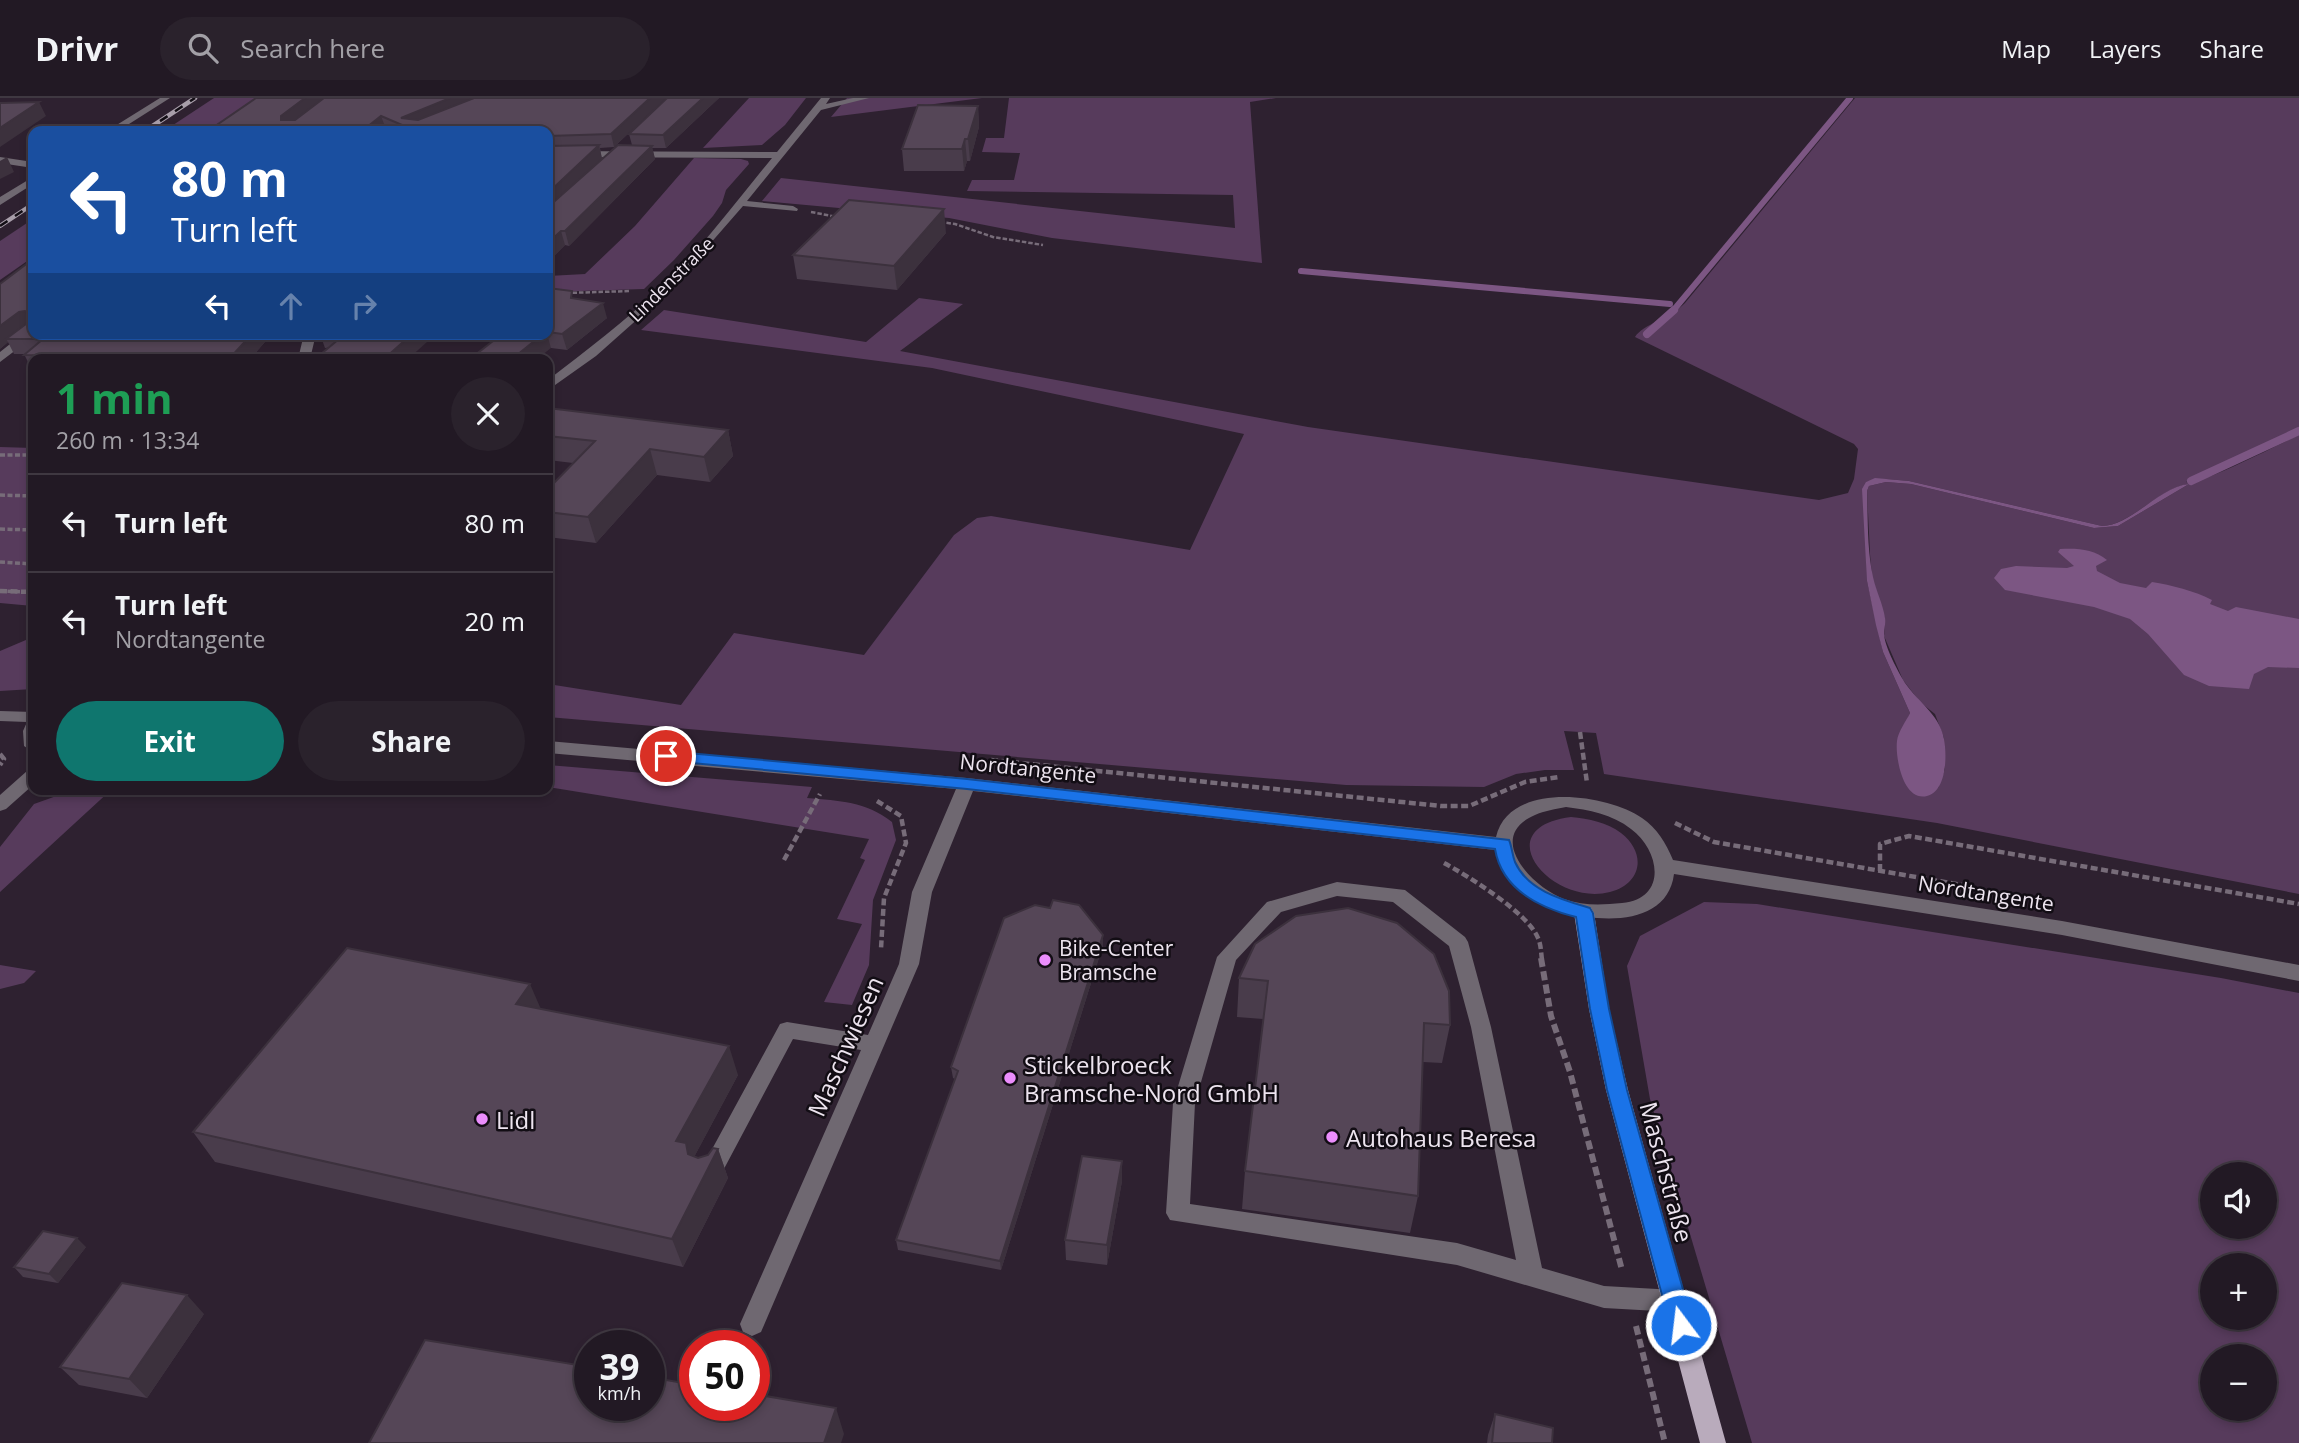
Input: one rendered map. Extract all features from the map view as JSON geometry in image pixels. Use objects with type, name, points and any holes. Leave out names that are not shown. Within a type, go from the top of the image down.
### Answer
[{"type":"main road","name":"Maschstraße","points":[[1584,913],[1599,1009],[1617,1090],[1713,1443]]},
{"type":"street","points":[[121,126],[166,98]]},
{"type":"street","name":"Lindenstraße","points":[[553,382],[592,353],[664,290],[700,252],[826,98]]},
{"type":"street","points":[[818,108],[865,98]]},
{"type":"street","points":[[601,169],[628,144]]},
{"type":"street","points":[[553,155],[777,155]]},
{"type":"street","points":[[0,160],[28,164]]},
{"type":"street","points":[[0,201],[28,183]]},
{"type":"street","points":[[741,203],[793,209]]},
{"type":"street","points":[[0,358],[28,336]]},
{"type":"street","points":[[0,716],[28,717]]},
{"type":"street","name":"Nordtangente","points":[[553,747],[967,784],[1503,844]]},
{"type":"street","points":[[0,805],[28,780]]},
{"type":"street","name":"Maschwiesen","points":[[752,1324],[909,964],[922,892],[967,784]]},
{"type":"street","points":[[1546,803],[1587,803],[1611,809],[1640,826],[1660,849],[1665,866],[1663,883],[1652,898],[1634,908],[1611,914],[1584,913],[1558,906],[1535,894],[1517,879],[1506,861],[1503,844],[1506,830],[1515,818],[1546,803]]},
{"type":"street","name":"Nordtangente","points":[[1665,866],[2062,928],[2299,972]]},
{"type":"street","points":[[1531,1274],[1481,1027],[1458,942],[1398,895],[1337,889],[1274,907],[1227,957],[1184,1103],[1178,1213],[1457,1254],[1604,1297],[1675,1301]]},
{"type":"street","points":[[709,1175],[787,1030],[874,1044]]},
{"type":"path","points":[[793,209],[843,218]]},
{"type":"path","points":[[936,222],[955,224],[993,237],[1043,245]]},
{"type":"path","points":[[561,293],[664,290]]},
{"type":"path","points":[[0,455],[28,455]]},
{"type":"path","points":[[0,495],[28,496]]},
{"type":"path","points":[[0,529],[28,530]]},
{"type":"path","points":[[0,562],[28,564]]},
{"type":"path","points":[[0,591],[28,592]]},
{"type":"path","points":[[1580,732],[1587,780],[1587,803]]},
{"type":"path","points":[[0,754],[4,759],[0,765]]},
{"type":"path","points":[[784,860],[821,793],[831,794]]},
{"type":"path","points":[[871,800],[881,802],[901,816],[906,843],[884,898],[881,951]]},
{"type":"path","points":[[1441,806],[1439,861],[1469,877],[1524,919],[1538,938],[1551,1016],[1570,1072],[1665,1443]]},
{"type":"path","points":[[1882,899],[1880,844],[1909,836],[2299,904]]},
{"type":"shaded area","points":[[214,98],[258,98],[218,126],[172,126]]},
{"type":"shaded area","points":[[749,98],[806,98],[785,125],[762,145],[703,148]]},
{"type":"shaded area","points":[[847,98],[982,98],[831,117]]},
{"type":"shaded area","points":[[1009,98],[1276,98],[1250,102],[1262,263],[1052,238],[949,218],[762,201],[781,178],[1235,228],[1233,195],[967,191],[972,180],[1014,180],[1020,153],[982,152],[986,138],[1004,138]]},
{"type":"shaded area","points":[[1855,98],[2299,98],[2299,429],[2186,482],[2223,471],[2299,435],[2299,894],[1937,823],[1604,774],[1596,733],[1564,731],[1574,770],[1516,774],[1484,787],[1346,785],[553,717],[553,685],[681,705],[734,633],[864,655],[954,535],[977,518],[991,516],[1190,550],[1244,434],[932,368],[641,330],[664,310],[866,342],[919,298],[963,304],[900,351],[1308,427],[1819,500],[1848,493],[1854,479],[1858,449],[1854,444],[1635,337],[1685,303]],"holes":[[[1886,479],[1909,481],[2102,526],[2123,520],[2167,492],[2189,484],[2118,526],[2094,528],[1911,484],[1886,482],[1869,486],[1867,491],[1872,577],[1885,619],[1884,636],[1903,680],[1920,702],[1935,714],[1944,738],[1945,769],[1938,788],[1906,722],[1910,713],[1883,652],[1867,581],[1866,482]]]},
{"type":"shaded area","points":[[694,158],[748,161],[749,164],[726,190],[722,203],[713,216],[644,289],[553,292],[553,276],[585,274],[635,226]]},
{"type":"shaded area","points":[[28,222],[28,260],[0,280],[0,241]]},
{"type":"shaded area","points":[[0,447],[28,448],[28,606],[0,603]]},
{"type":"shaded area","points":[[1875,478],[1909,481],[2102,526],[2124,520],[2167,491],[2189,484],[2118,526],[2094,528],[1911,484],[1886,482],[1869,486],[1870,556],[1874,582],[1884,613],[1886,645],[1902,678],[1937,721],[1944,739],[1945,763],[1942,780],[1934,793],[1927,796],[1912,792],[1899,767],[1898,738],[1910,713],[1883,652],[1867,581],[1862,489],[1866,482]]},
{"type":"shaded area","points":[[2060,549],[2085,550],[2102,556],[2107,560],[2096,566],[2097,571],[2120,583],[2146,588],[2152,582],[2159,583],[2198,594],[2212,600],[2210,604],[2228,611],[2236,607],[2299,619],[2299,668],[2268,667],[2254,674],[2249,689],[2209,686],[2184,675],[2148,634],[2130,619],[2094,607],[2005,590],[1994,578],[2001,569],[2016,566],[2074,566],[2058,552]]},
{"type":"shaded area","points":[[28,639],[28,689],[0,691],[0,651]]},
{"type":"shaded area","points":[[553,765],[812,787],[807,798],[862,806],[892,822],[896,840],[873,900],[869,965],[852,1005],[824,1002],[862,924],[837,919],[865,860],[860,858],[869,839],[553,788]]},
{"type":"shaded area","points":[[59,795],[105,795],[0,892],[0,847],[34,804]]},
{"type":"shaded area","points":[[1571,817],[1604,824],[1616,829],[1629,841],[1635,850],[1637,867],[1629,882],[1610,892],[1588,894],[1567,888],[1549,878],[1536,864],[1530,850],[1533,835],[1546,824]]},
{"type":"shaded area","points":[[1704,902],[1757,904],[2221,978],[2299,993],[2299,1443],[1752,1443],[1650,1099],[1627,966],[1640,936]]},
{"type":"shaded area","points":[[0,965],[36,971],[24,983],[0,989]]},
{"type":"building","points":[[256,98],[305,98],[281,116],[281,120],[295,120],[324,98],[450,98],[401,118],[418,120],[474,98],[650,98],[611,134],[553,136],[553,126],[404,126],[381,116],[368,126],[215,126]]},
{"type":"building","points":[[667,98],[703,98],[663,135],[629,134]]},
{"type":"building","points":[[39,102],[0,128],[0,103]]},
{"type":"building","points":[[918,105],[978,106],[968,139],[965,139],[962,149],[902,149]]},
{"type":"building","points":[[599,145],[553,188],[553,146]]},
{"type":"building","points":[[618,145],[652,146],[565,231],[553,238],[553,203]]},
{"type":"building","points":[[849,200],[944,209],[894,266],[793,255]]},
{"type":"building","points":[[28,263],[28,314],[25,311],[19,312],[0,326],[0,284]]},
{"type":"building","points":[[553,289],[572,291],[571,298],[603,303],[562,334],[553,333]]},
{"type":"building","points":[[28,322],[28,339],[6,339]]},
{"type":"building","points":[[42,340],[246,340],[234,354],[24,355]]},
{"type":"building","points":[[338,340],[405,340],[390,354],[321,354]]},
{"type":"building","points":[[494,340],[536,340],[518,354],[476,354]]},
{"type":"building","points":[[553,409],[728,430],[704,457],[650,449],[588,517],[553,513],[553,484],[595,441],[553,437]]},
{"type":"building","points":[[1053,900],[1079,905],[1103,935],[1000,1261],[896,1240],[958,1071],[951,1067],[1004,918],[1035,905],[1050,908]]},
{"type":"building","name":"Autohaus Beresa","points":[[1348,908],[1397,923],[1434,954],[1449,991],[1450,1025],[1424,1023],[1418,1196],[1245,1171],[1268,981],[1239,978],[1255,944],[1296,916]]},
{"type":"building","name":"Lidl","points":[[347,948],[530,984],[516,1004],[729,1046],[676,1141],[686,1143],[688,1154],[698,1158],[708,1155],[713,1148],[718,1149],[672,1239],[193,1132]]},
{"type":"building","points":[[1082,1156],[1122,1161],[1107,1245],[1065,1240]]},
{"type":"building","points":[[43,1231],[77,1238],[49,1274],[14,1267]]},
{"type":"building","points":[[122,1283],[187,1295],[129,1379],[60,1367]]},
{"type":"building","points":[[425,1340],[574,1364],[574,1421],[665,1421],[665,1380],[679,1382],[679,1421],[770,1421],[770,1397],[836,1408],[824,1443],[369,1443]]},
{"type":"building","points":[[1495,1414],[1553,1428],[1552,1443],[1492,1443]]},
{"type":"waterway","points":[[1673,311],[1850,98]]},
{"type":"waterway","points":[[1301,271],[1670,304]]},
{"type":"waterway","points":[[1647,334],[1673,311]]},
{"type":"waterway","points":[[2191,481],[2299,431]]},
{"type":"railway","points":[[153,126],[195,98]]},
{"type":"railway","points":[[0,226],[28,207]]},
{"type":"place","name":"Bike-Center Bramsche","points":[[1045,960]]},
{"type":"place","name":"Stickelbroeck Bramsche-Nord GmbH","points":[[1010,1078]]},
{"type":"place","name":"Lidl","points":[[482,1119]]},
{"type":"place","name":"Autohaus Beresa","points":[[1332,1137]]},
{"type":"route","points":[[666,756],[1167,805],[1503,844],[1506,861],[1517,879],[1535,894],[1558,906],[1584,913],[1599,1009],[1617,1090],[1681,1325]]}]
